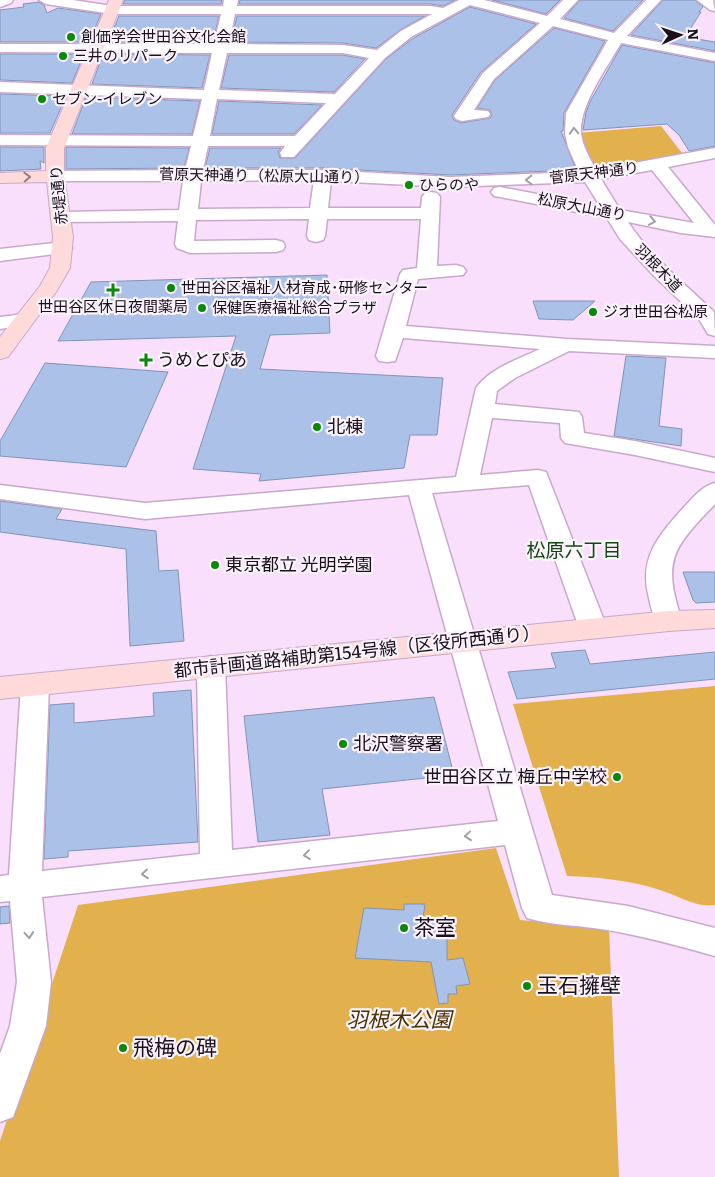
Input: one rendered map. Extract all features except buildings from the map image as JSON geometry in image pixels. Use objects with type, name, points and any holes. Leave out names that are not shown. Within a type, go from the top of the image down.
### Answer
[{"type":"street","points":[[0,3],[6,0]]},
{"type":"street","points":[[46,0],[114,5],[230,5],[345,10],[430,10],[446,13]]},
{"type":"street","points":[[266,175],[380,55],[406,34],[468,0],[617,38],[715,57]]},
{"type":"street","points":[[482,114],[462,116],[488,76],[550,21],[570,0]]},
{"type":"street","name":"羽根木道","points":[[654,0],[617,38],[574,113],[573,134],[576,147],[590,176],[627,235],[661,272],[707,316],[715,330]]},
{"type":"street","points":[[704,0],[715,7]]},
{"type":"street","name":"赤堤通り","points":[[0,352],[57,277],[63,248],[62,217],[55,176],[55,148],[114,5]]},
{"type":"street","points":[[230,5],[193,175],[184,244],[190,247],[276,246]]},
{"type":"street","points":[[0,48],[221,48],[343,44],[380,55]]},
{"type":"street","points":[[0,87],[337,99]]},
{"type":"street","points":[[0,140],[300,141]]},
{"type":"street","name":"菅原天神通り","points":[[472,182],[590,176],[715,153]]},
{"type":"street","points":[[657,164],[713,231]]},
{"type":"street","points":[[316,236],[323,174]]},
{"type":"street","name":"菅原天神通り（松原大山通り）","points":[[55,176],[323,174],[441,182],[472,182]]},
{"type":"street","points":[[0,178],[55,176]]},
{"type":"street","points":[[387,356],[410,274],[427,274],[430,214],[441,182]]},
{"type":"street","name":"松原大山通り","points":[[441,182],[713,231]]},
{"type":"street","points":[[62,217],[319,213],[430,214]]},
{"type":"street","points":[[0,255],[63,248]]},
{"type":"street","points":[[427,271],[456,271]]},
{"type":"street","points":[[0,323],[24,320]]},
{"type":"street","points":[[394,331],[567,344],[715,358]]},
{"type":"street","points":[[467,482],[487,388],[507,373],[567,344]]},
{"type":"street","points":[[482,410],[571,417],[573,438],[635,448],[715,465]]},
{"type":"street","points":[[0,492],[145,511],[418,486],[538,478],[593,628]]},
{"type":"street","points":[[418,486],[539,908],[583,911],[655,924],[715,942]]},
{"type":"street","points":[[669,620],[660,595],[659,565],[666,548],[697,508],[715,490]]},
{"type":"street","name":"都市計画道路補助第154号線（区役所西通り）","points":[[0,688],[669,620],[715,619]]},
{"type":"street","points":[[212,666],[216,866]]},
{"type":"street","points":[[0,1105],[28,1026],[34,982],[13,888],[36,685]]},
{"type":"street","points":[[13,888],[517,831]]},
{"type":"green space","points":[[661,126],[685,157],[604,171],[595,169],[577,133]]},
{"type":"green space","name":"世田谷区立 梅丘中学校","points":[[715,686],[715,905],[701,905],[660,890],[625,881],[567,876],[513,704]]},
{"type":"green space","name":"羽根木公園","points":[[496,848],[520,920],[609,927],[619,1177],[0,1177],[0,1141],[78,905]]},
{"type":"place","name":"創価学会世田谷文化会館","points":[[71,37]]},
{"type":"place","name":"三井のリパーク","points":[[63,56]]},
{"type":"place","name":"セブン-イレブン","points":[[42,99]]},
{"type":"place","name":"ひらのや","points":[[409,185]]},
{"type":"place","name":"世田谷区福祉人材育成･研修センター","points":[[171,288]]},
{"type":"place","name":"世田谷区休日夜間薬局","points":[[113,290]]},
{"type":"place","name":"保健医療福祉総合プラザ","points":[[202,308]]},
{"type":"place","name":"ジオ世田谷松原","points":[[593,312]]},
{"type":"place","name":"うめとぴあ","points":[[146,360]]},
{"type":"place","name":"北棟","points":[[317,427]]},
{"type":"place","name":"東京都立 光明学園","points":[[215,565]]},
{"type":"place","name":"北沢警察署","points":[[343,744]]},
{"type":"place","name":"世田谷区立 梅丘中学校","points":[[617,777]]},
{"type":"place","name":"茶室","points":[[404,928]]},
{"type":"place","name":"玉石擁壁","points":[[527,986]]},
{"type":"place","name":"飛梅の碑","points":[[123,1048]]},
{"type":"district","name":"松原六丁目","points":[[574,550]]}]
